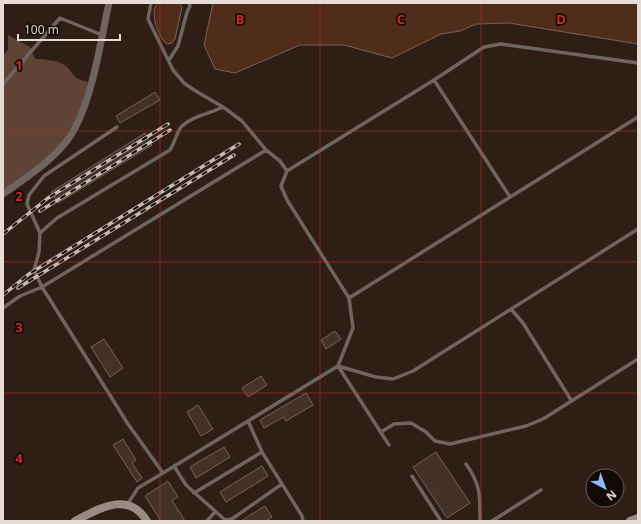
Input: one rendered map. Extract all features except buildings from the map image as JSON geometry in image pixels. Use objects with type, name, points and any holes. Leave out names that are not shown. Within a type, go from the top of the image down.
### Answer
[{"type":"main road","points":[[75,521],[109,505],[127,505],[136,509],[147,521]]},
{"type":"main road","points":[[630,521],[638,518]]},
{"type":"street","points":[[3,194],[47,162],[67,141],[86,102],[109,3]]},
{"type":"lane","points":[[151,3],[148,19],[173,70],[184,83],[223,107],[242,121],[266,150],[280,161],[287,171]]},
{"type":"lane","points":[[169,60],[178,46],[190,6],[189,3]]},
{"type":"lane","points":[[3,84],[60,18],[102,35]]},
{"type":"lane","points":[[127,505],[138,488],[338,366],[353,328],[349,298],[287,200],[281,186],[287,171],[434,80],[484,47],[501,44],[638,63]]},
{"type":"lane","points":[[434,80],[510,197]]},
{"type":"lane","points":[[40,233],[57,218],[170,150],[175,142],[179,128],[194,118],[211,113],[223,107]]},
{"type":"lane","points":[[349,298],[638,117]]},
{"type":"lane","points":[[117,127],[44,176],[29,195],[27,204],[40,233],[39,252],[34,270],[42,287],[128,424],[162,473]]},
{"type":"lane","points":[[3,308],[20,296],[42,287],[266,150]]},
{"type":"lane","points":[[338,366],[376,377],[393,378],[413,371],[638,229]]},
{"type":"lane","points":[[511,309],[523,323],[571,400]]},
{"type":"lane","points":[[381,432],[394,424],[411,423],[426,432],[435,441],[450,444],[526,426],[543,419],[638,359]]},
{"type":"lane","points":[[338,366],[389,445]]},
{"type":"lane","points":[[248,421],[262,452],[302,516],[303,521]]},
{"type":"lane","points":[[194,493],[262,452]]},
{"type":"lane","points":[[466,464],[480,490],[480,521]]},
{"type":"lane","points":[[174,466],[186,485],[225,520],[232,519],[282,484]]},
{"type":"lane","points":[[412,476],[441,521]]},
{"type":"lane","points":[[492,521],[541,490]]},
{"type":"lane","points":[[207,521],[215,512]]},
{"type":"shaded area","points":[[158,3],[179,3],[182,7],[175,39],[172,43],[167,44],[158,31],[154,18],[154,12]]},
{"type":"shaded area","points":[[213,3],[638,3],[638,44],[509,23],[476,24],[460,31],[441,34],[392,58],[344,45],[300,45],[235,73],[215,69],[204,45]]},
{"type":"shaded area","points":[[8,35],[30,47],[35,59],[49,60],[63,64],[75,77],[88,82],[79,116],[70,135],[64,143],[49,160],[3,193],[3,55],[8,50]]},
{"type":"railway","points":[[3,234],[48,198],[168,124]]},
{"type":"railway","points":[[40,211],[170,130]]},
{"type":"railway","points":[[3,295],[29,274],[239,144]]},
{"type":"railway","points":[[18,288],[234,155]]}]
